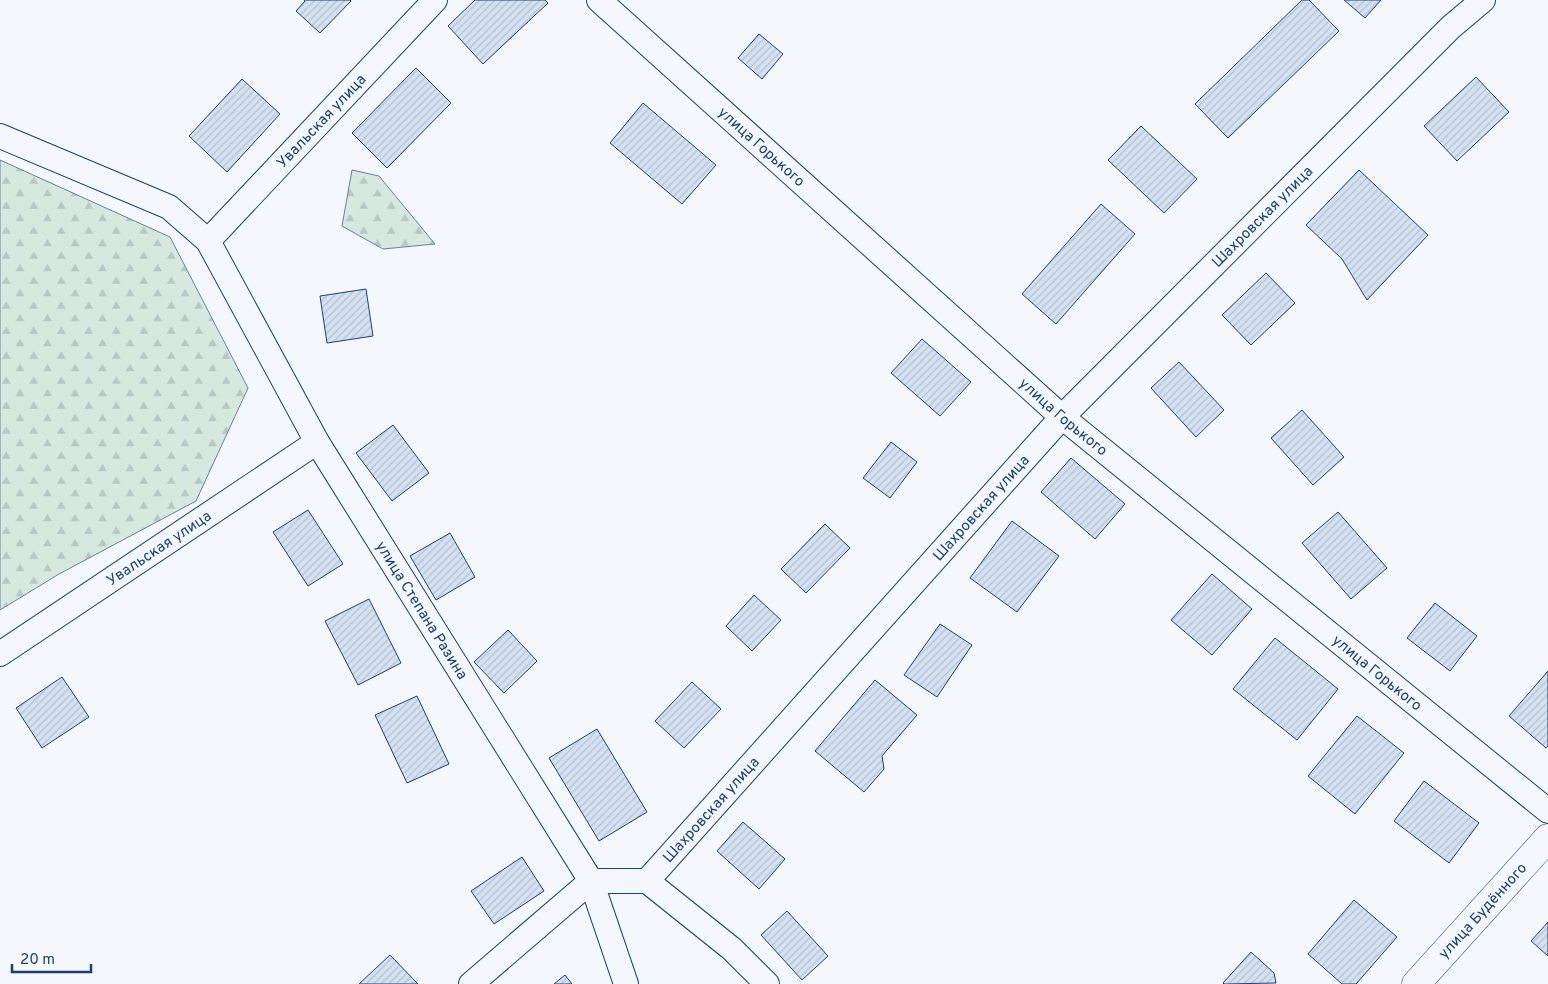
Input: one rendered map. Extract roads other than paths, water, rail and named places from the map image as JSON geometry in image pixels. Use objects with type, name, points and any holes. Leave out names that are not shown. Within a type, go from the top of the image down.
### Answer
[{"type":"street","name":"Увальская улица","points":[[208,241],[435,0]]},
{"type":"street","name":"улица Горького","points":[[599,0],[1062,417],[1548,811]]},
{"type":"street","name":"Шахровская улица","points":[[647,881],[1062,417],[1451,27],[1483,0]]},
{"type":"street","points":[[0,136],[169,207],[208,241]]},
{"type":"street","name":"улица Степана Разина","points":[[208,241],[317,442],[591,881],[626,984]]},
{"type":"street","name":"Увальская улица","points":[[0,654],[317,442]]},
{"type":"street","name":"улица Будённого","points":[[1416,984],[1548,838]]},
{"type":"street","points":[[471,984],[591,881],[647,881],[732,950],[767,984]]}]
